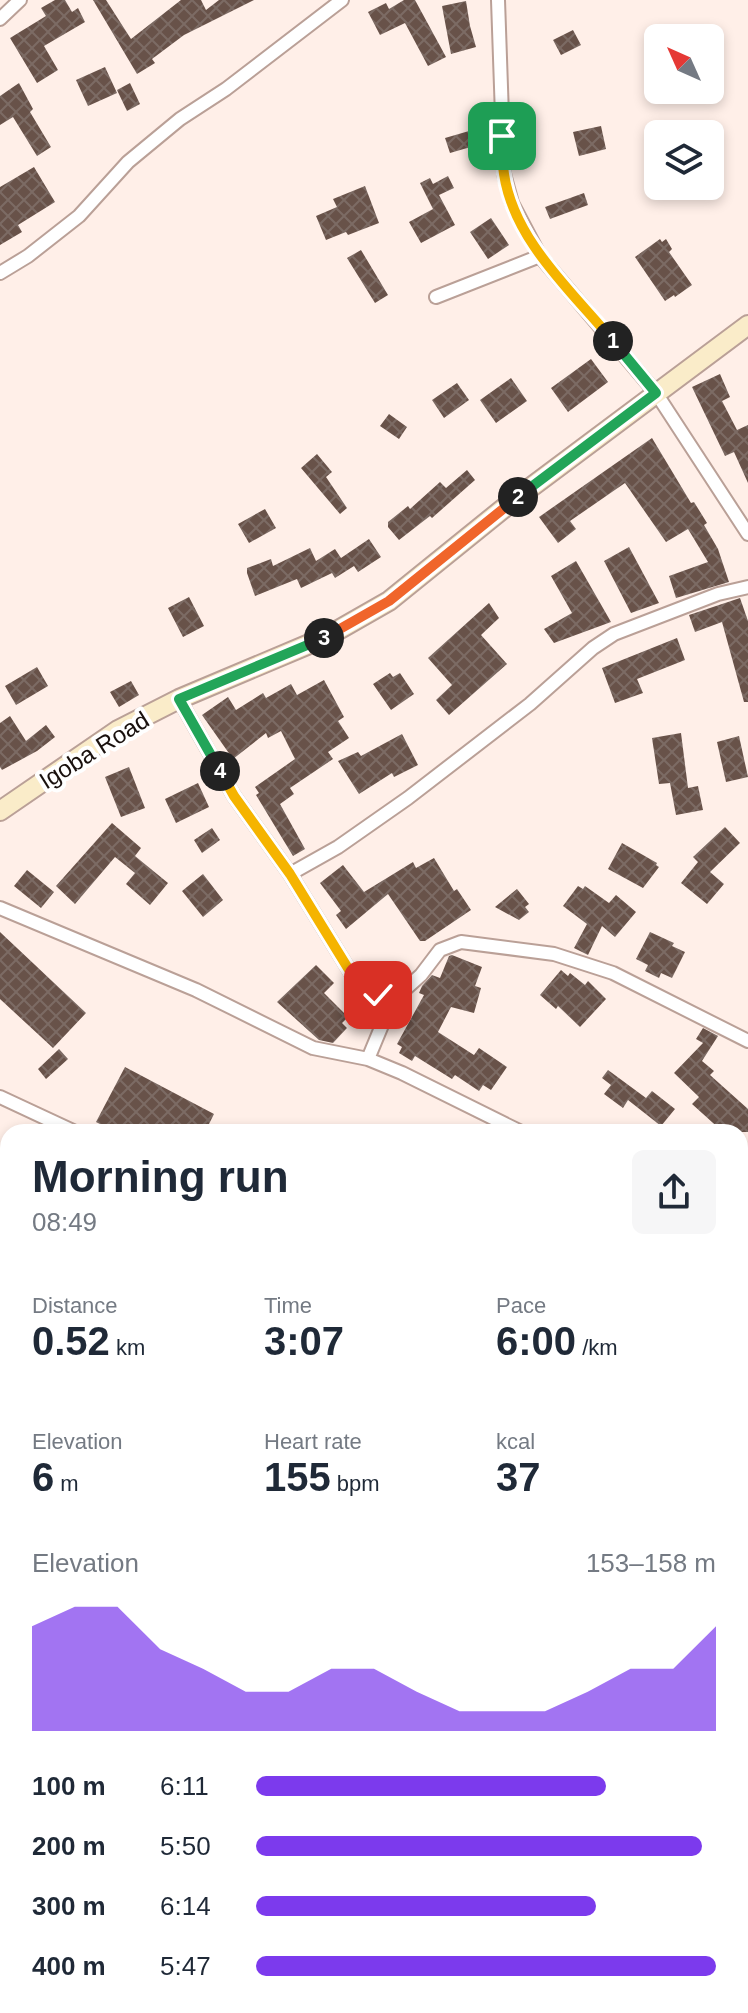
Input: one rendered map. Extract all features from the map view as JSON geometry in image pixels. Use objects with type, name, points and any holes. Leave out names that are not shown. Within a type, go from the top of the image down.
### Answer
[{"type":"street","points":[[0,19],[20,0]]},
{"type":"street","points":[[0,273],[28,256],[79,216],[128,162],[180,119],[226,89],[342,0]]},
{"type":"street","points":[[498,0],[504,174],[512,203],[540,256],[656,393],[748,534]]},
{"type":"street","points":[[436,297],[540,256]]},
{"type":"street","name":"Igoba Road","points":[[0,811],[118,730],[179,699],[326,637],[389,601],[514,500],[748,325]]},
{"type":"street","points":[[290,874],[338,847],[408,798],[614,634],[705,599],[748,587]]},
{"type":"street","points":[[179,699],[234,796],[290,874],[354,978],[362,987],[392,1001]]},
{"type":"street","points":[[0,908],[196,990],[313,1048],[368,1059],[415,1079],[505,1124]]},
{"type":"street","points":[[368,1059],[392,1001],[421,975],[440,950],[461,942],[554,954],[613,973],[748,1041]]},
{"type":"street","points":[[0,1097],[58,1124]]},
{"type":"building","points":[[55,0],[65,0],[72,12],[78,8],[85,22],[44,46],[58,70],[37,83],[10,38],[46,16],[41,8]]},
{"type":"building","points":[[93,0],[106,0],[131,39],[181,0],[201,0],[206,10],[219,0],[254,0],[184,35],[152,59],[155,63],[137,74]]},
{"type":"building","points":[[404,0],[415,0],[446,57],[428,66],[405,23],[380,35],[368,12],[386,3],[389,9]]},
{"type":"building","points":[[466,1],[476,47],[451,54],[442,6]]},
{"type":"building","points":[[573,30],[581,45],[561,55],[553,40]]},
{"type":"building","points":[[105,67],[117,93],[88,106],[76,80]]},
{"type":"building","points":[[19,83],[33,109],[30,112],[51,147],[37,156],[13,117],[0,125],[0,96]]},
{"type":"building","points":[[130,83],[140,104],[127,111],[117,90]]},
{"type":"building","points":[[601,126],[606,149],[579,156],[573,132]]},
{"type":"building","points":[[469,131],[474,146],[450,153],[445,138]]},
{"type":"building","points":[[34,167],[55,202],[18,225],[22,232],[0,245],[0,187]]},
{"type":"building","points":[[448,176],[454,188],[439,195],[455,225],[421,243],[409,222],[433,209],[420,183],[430,178],[433,184]]},
{"type":"building","points":[[365,186],[379,223],[326,240],[316,216],[337,207],[333,199]]},
{"type":"building","points":[[584,193],[588,205],[550,219],[545,207]]},
{"type":"building","points":[[491,218],[509,245],[488,259],[470,232]]},
{"type":"building","points":[[660,239],[662,242],[666,239],[672,249],[669,252],[692,285],[665,301],[635,257]]},
{"type":"building","points":[[361,250],[388,295],[375,303],[347,258]]},
{"type":"building","points":[[591,359],[608,382],[568,412],[551,388]]},
{"type":"building","points":[[720,374],[730,397],[722,401],[737,430],[748,425],[748,483],[734,452],[725,456],[692,387]]},
{"type":"building","points":[[511,378],[527,401],[496,423],[480,400]]},
{"type":"building","points":[[457,383],[469,400],[444,418],[432,400]]},
{"type":"building","points":[[389,414],[407,427],[399,439],[380,426]]},
{"type":"building","points":[[652,438],[691,503],[694,502],[707,523],[704,525],[718,549],[729,582],[676,598],[669,576],[708,562],[688,529],[666,542],[625,483],[570,521],[576,529],[558,543],[539,517]]},
{"type":"building","points":[[317,454],[332,472],[326,477],[347,508],[340,514],[301,468]]},
{"type":"building","points":[[467,470],[475,480],[432,518],[430,516],[399,540],[388,527],[388,522],[408,506],[410,509],[440,482],[446,488]]},
{"type":"building","points":[[265,509],[276,528],[249,543],[238,524]]},
{"type":"building","points":[[369,539],[381,557],[358,572],[354,566],[335,578],[332,573],[301,588],[297,579],[255,596],[247,568],[271,559],[273,566],[310,548],[316,561],[335,549],[341,558]]},
{"type":"building","points":[[629,547],[659,603],[631,613],[604,561]]},
{"type":"building","points":[[576,561],[611,622],[554,643],[544,629],[572,613],[551,576]]},
{"type":"building","points":[[189,597],[204,626],[183,637],[168,608]]},
{"type":"building","points":[[740,598],[748,621],[748,702],[744,702],[722,622],[695,632],[689,615]]},
{"type":"building","points":[[489,603],[499,618],[481,635],[507,664],[449,715],[436,700],[452,685],[428,658]]},
{"type":"building","points":[[677,638],[685,660],[637,679],[643,693],[615,703],[602,668]]},
{"type":"building","points":[[37,667],[48,686],[16,705],[5,686]]},
{"type":"building","points":[[390,673],[393,677],[400,673],[414,694],[391,710],[373,684]]},
{"type":"building","points":[[324,680],[344,717],[338,721],[349,738],[328,752],[333,759],[290,788],[294,794],[280,804],[305,849],[293,856],[256,795],[259,793],[255,787],[295,759],[281,731],[268,738],[266,733],[233,759],[202,715],[228,697],[236,710],[263,693],[266,698],[291,684],[297,695]]},
{"type":"building","points":[[131,681],[139,695],[119,707],[110,692]]},
{"type":"building","points":[[10,716],[26,741],[46,725],[55,737],[2,770],[0,723]]},
{"type":"building","points":[[681,733],[688,788],[698,786],[703,810],[676,815],[670,783],[659,784],[652,738]]},
{"type":"building","points":[[402,734],[418,765],[394,777],[392,773],[359,794],[338,761],[358,752],[361,756]]},
{"type":"building","points":[[739,736],[748,777],[726,782],[717,742]]},
{"type":"building","points":[[129,767],[145,808],[121,817],[105,777]]},
{"type":"building","points":[[198,783],[209,807],[176,823],[165,799]]},
{"type":"building","points":[[112,823],[141,848],[135,856],[168,883],[150,905],[126,884],[135,873],[115,857],[75,904],[56,886]]},
{"type":"building","points":[[725,827],[740,843],[710,872],[724,884],[707,904],[681,883],[698,862],[693,857]]},
{"type":"building","points":[[212,828],[220,840],[202,853],[194,840]]},
{"type":"building","points":[[622,843],[659,867],[643,888],[608,869]]},
{"type":"building","points":[[434,858],[454,891],[457,889],[471,910],[425,941],[420,941],[388,894],[346,929],[336,915],[341,911],[320,883],[343,865],[364,892],[413,862],[416,868]]},
{"type":"building","points":[[27,870],[54,892],[41,908],[14,886]]},
{"type":"building","points":[[203,874],[223,900],[203,917],[182,891]]},
{"type":"building","points":[[578,886],[583,889],[585,886],[609,903],[616,895],[636,912],[615,937],[602,926],[588,955],[574,948],[587,924],[563,906]]},
{"type":"building","points":[[517,889],[529,904],[525,907],[529,912],[519,920],[495,907]]},
{"type":"building","points":[[0,932],[86,1013],[53,1048],[0,999]]},
{"type":"building","points":[[650,932],[685,952],[672,978],[661,973],[659,978],[645,971],[648,965],[636,959]]},
{"type":"building","points":[[452,955],[482,967],[475,986],[481,988],[474,1013],[451,1007],[438,1032],[474,1055],[479,1048],[507,1067],[491,1090],[483,1085],[479,1091],[455,1075],[452,1079],[415,1056],[412,1061],[399,1053],[402,1047],[397,1044],[424,995],[419,993],[422,986],[432,975],[440,978]]},
{"type":"building","points":[[316,965],[334,983],[324,993],[348,1017],[342,1023],[347,1028],[333,1043],[319,1040],[277,1002]]},
{"type":"building","points":[[561,970],[585,985],[588,981],[606,999],[580,1027],[558,1006],[556,1009],[540,995]]},
{"type":"building","points":[[703,1028],[718,1036],[702,1061],[714,1071],[710,1075],[748,1109],[748,1124],[714,1124],[692,1104],[699,1097],[674,1073],[703,1043],[696,1039]]},
{"type":"building","points":[[59,1049],[68,1059],[46,1079],[38,1069]]},
{"type":"building","points":[[125,1067],[214,1114],[209,1124],[96,1122]]},
{"type":"building","points":[[608,1070],[646,1098],[652,1091],[675,1109],[663,1124],[658,1124],[628,1100],[623,1108],[604,1094],[611,1085],[602,1078]]},
{"type":"route","points":[[378,995],[362,987],[354,978],[290,874],[234,796],[179,699],[326,637],[389,601],[514,500],[656,393],[540,256],[512,203],[504,174],[502,136]]}]
